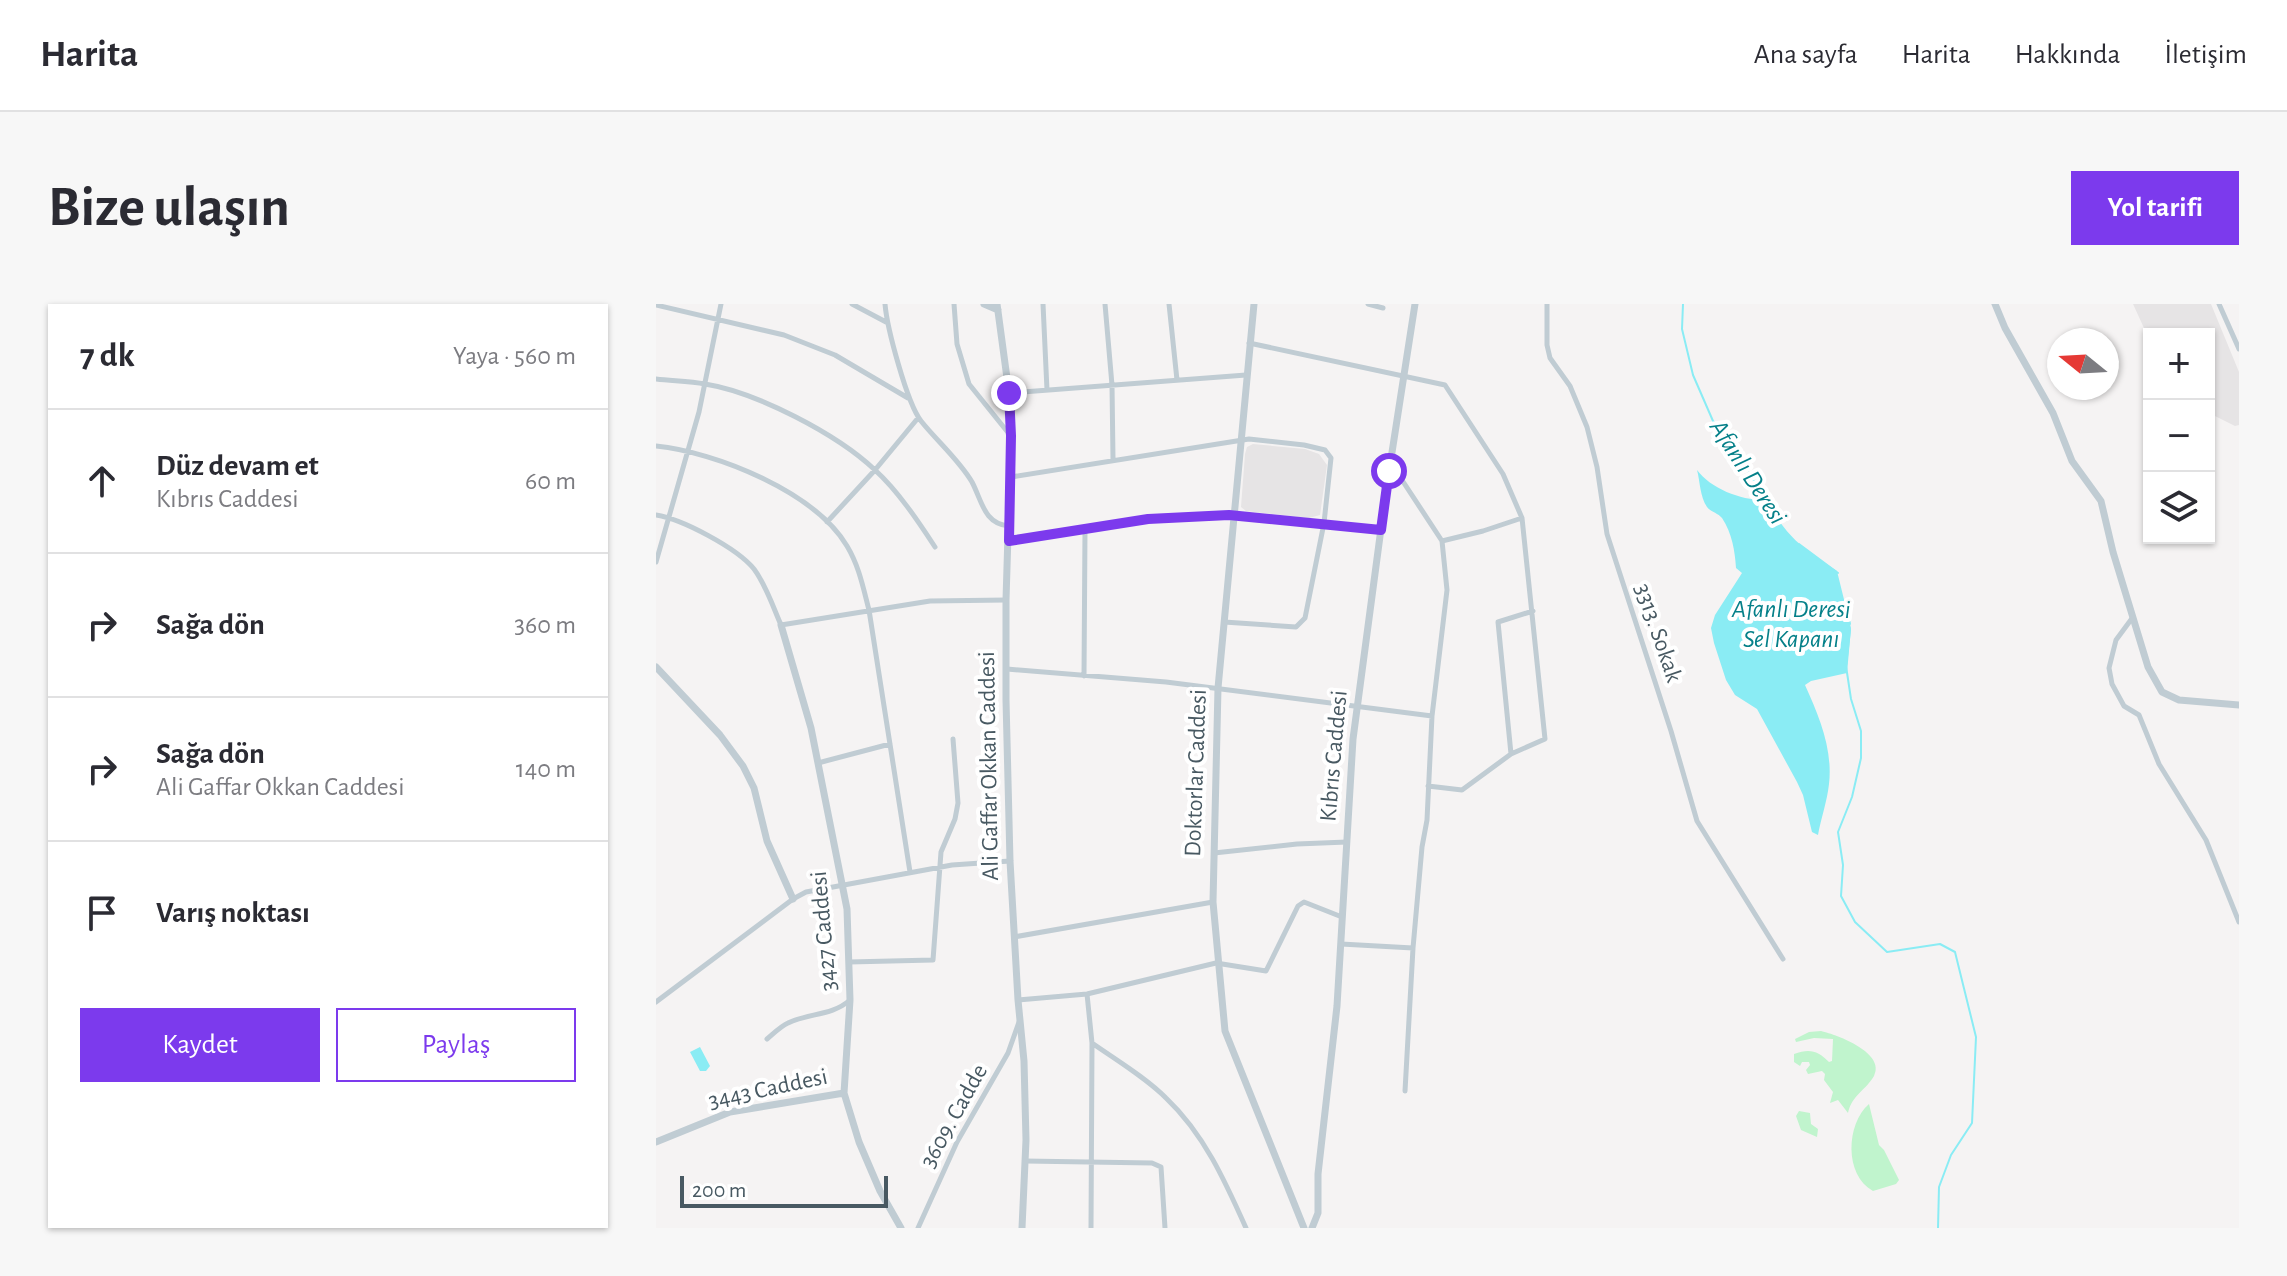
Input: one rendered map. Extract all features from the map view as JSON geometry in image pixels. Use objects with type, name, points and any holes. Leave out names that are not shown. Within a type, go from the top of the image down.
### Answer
[{"type":"street","points":[[656,562],[705,384],[721,304]]},
{"type":"street","points":[[852,304],[886,322]]},
{"type":"street","points":[[885,304],[886,322],[908,398],[918,418],[972,482],[978,501],[988,516],[997,524],[1009,526]]},
{"type":"street","points":[[954,304],[957,344],[969,384],[1011,436]]},
{"type":"street","points":[[984,304],[997,307]]},
{"type":"street","points":[[1043,304],[1047,390]]},
{"type":"street","points":[[1105,304],[1112,385],[1113,459]]},
{"type":"street","points":[[1169,304],[1177,380]]},
{"type":"street","name":"Doktorlar Caddesi","points":[[1254,304],[1218,688],[1213,902],[1216,963],[1225,1031],[1304,1228]]},
{"type":"street","points":[[1368,304],[1383,308]]},
{"type":"street","name":"Kıbrıs Caddesi","points":[[1312,1228],[1318,1213],[1318,1174],[1337,1006],[1348,798],[1358,705],[1415,304]]},
{"type":"street","name":"3313. Sokak","points":[[1547,304],[1550,358],[1570,386],[1587,427],[1597,467],[1607,534],[1697,821],[1783,959]]},
{"type":"street","points":[[1995,304],[2005,328],[2053,413],[2072,461],[2101,501],[2148,667],[2162,692],[2179,700],[2239,705]]},
{"type":"street","points":[[2219,304],[2239,349]]},
{"type":"street","points":[[656,305],[784,335],[835,355],[908,398]]},
{"type":"street","name":"Ali Gaffar Okkan Caddesi","points":[[997,307],[1009,393],[1011,436],[1006,600],[1010,861],[1024,1061],[1022,1228]]},
{"type":"street","points":[[1249,343],[1404,378],[1439,382],[1450,390],[1503,474],[1522,518],[1546,736],[1511,754],[1462,790],[1428,786]]},
{"type":"street","points":[[1009,393],[1246,375]]},
{"type":"street","points":[[656,379],[705,384],[740,392],[788,414],[843,446],[875,470],[935,547]]},
{"type":"street","points":[[827,522],[918,418]]},
{"type":"street","points":[[1011,477],[1249,439],[1325,450],[1331,458],[1324,523],[1302,624],[1296,627],[1224,622]]},
{"type":"street","points":[[656,446],[688,450],[759,475],[799,500],[827,522],[846,543],[859,567],[869,610],[910,872]]},
{"type":"street","points":[[1389,471],[1402,480],[1442,541],[1447,590],[1432,716],[1427,820],[1413,948],[1405,1091]]},
{"type":"street","points":[[656,515],[711,538],[753,568],[781,625],[930,601],[1006,600]]},
{"type":"street","points":[[1009,541],[1148,519],[1233,515],[1381,530]]},
{"type":"street","points":[[1442,541],[1522,518]]},
{"type":"street","points":[[1084,676],[1085,530]]},
{"type":"street","points":[[1511,754],[1498,622],[1533,611]]},
{"type":"street","points":[[2133,617],[2116,640],[2109,668],[2112,684],[2124,706],[2139,715],[2159,764],[2206,840],[2239,922]]},
{"type":"street","name":"3427 Caddesi","points":[[781,625],[811,728],[847,909],[850,1000],[844,1093],[869,1167],[901,1228]]},
{"type":"street","points":[[656,667],[720,735],[743,766],[754,788],[767,841],[793,899]]},
{"type":"street","points":[[1007,669],[1218,688],[1432,716]]},
{"type":"street","points":[[849,962],[933,960],[941,852],[955,819],[958,803],[953,739]]},
{"type":"street","points":[[818,763],[890,744]]},
{"type":"street","points":[[1214,853],[1347,842]]},
{"type":"street","points":[[656,1000],[806,892],[940,867],[1010,861]]},
{"type":"street","points":[[1014,937],[1213,902]]},
{"type":"street","points":[[1018,1000],[1087,994],[1216,963],[1266,971],[1298,906],[1304,902],[1343,917]]},
{"type":"street","points":[[1341,944],[1413,948]]},
{"type":"street","points":[[1087,994],[1092,1043],[1091,1228]]},
{"type":"street","points":[[767,1039],[788,1023],[822,1015],[850,1000]]},
{"type":"street","name":"3609. Cadde","points":[[918,1228],[957,1142],[1008,1053],[1019,1021]]},
{"type":"street","points":[[1092,1043],[1165,1096],[1193,1129],[1217,1166],[1246,1228]]},
{"type":"street","name":"3443 Caddesi","points":[[656,1142],[730,1112],[844,1093]]},
{"type":"street","points":[[1025,1161],[1152,1163],[1161,1167],[1165,1228]]},
{"type":"shaded area","points":[[2133,304],[2211,304],[2239,372],[2239,425],[2215,416],[2215,328],[2144,328]]},
{"type":"shaded area","points":[[1253,444],[1305,449],[1319,454],[1327,465],[1320,515],[1309,518],[1246,511],[1241,507],[1245,454],[1247,447]]},
{"type":"green space","points":[[1821,1031],[1858,1046],[1873,1060],[1876,1068],[1871,1081],[1848,1113],[1838,1100],[1830,1103],[1833,1092],[1824,1080],[1822,1071],[1808,1074],[1809,1062],[1802,1062],[1800,1066],[1794,1062],[1794,1054],[1805,1051],[1832,1061],[1833,1039],[1814,1038],[1796,1042],[1795,1039],[1809,1032]]},
{"type":"green space","points":[[1869,1104],[1879,1145],[1899,1180],[1896,1184],[1873,1191],[1857,1173],[1852,1149],[1856,1124]]},
{"type":"green space","points":[[1799,1111],[1810,1113],[1811,1124],[1818,1129],[1817,1137],[1801,1130],[1796,1116]]},
{"type":"water","name":"Afanlı Deresi Sel Kapanı","points":[[1697,470],[1710,483],[1728,492],[1766,500],[1796,541],[1837,571],[1851,628],[1847,673],[1805,685],[1820,721],[1829,758],[1828,791],[1818,835],[1812,832],[1797,782],[1757,709],[1735,695],[1726,680],[1711,628],[1715,615],[1742,573],[1736,568],[1732,542],[1725,524],[1705,503]]},
{"type":"water","points":[[700,1047],[710,1066],[706,1071],[700,1071],[690,1052]]},
{"type":"waterway","name":"Afanlı Deresi","points":[[1683,304],[1682,329],[1693,375],[1713,421],[1730,442],[1770,507]]},
{"type":"waterway","name":"Afanlı Deresi","points":[[1799,544],[1838,573]]},
{"type":"waterway","name":"Afanlı Deresi","points":[[1846,603],[1850,624]]},
{"type":"waterway","points":[[1850,630],[1846,666],[1851,699],[1861,731],[1861,758],[1852,797],[1838,832],[1843,865],[1841,896],[1855,922],[1887,952],[1940,944],[1955,952],[1976,1037],[1972,1123],[1951,1155],[1939,1187],[1938,1228]]},
{"type":"route","points":[[1009,393],[1009,541],[1148,519],[1229,515],[1381,530],[1389,471]]}]
